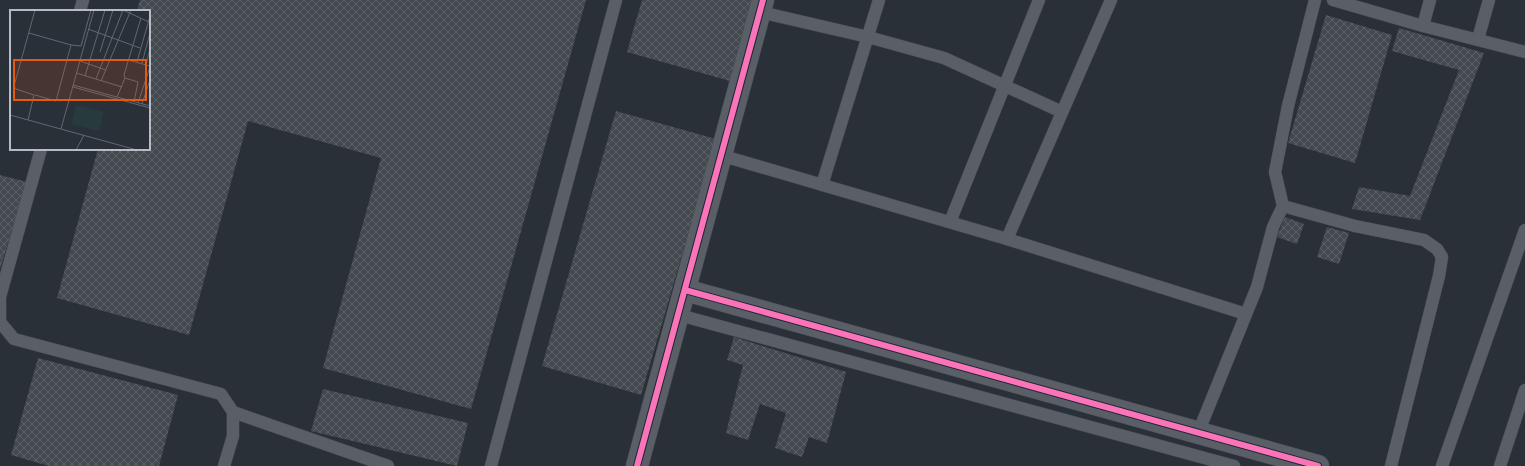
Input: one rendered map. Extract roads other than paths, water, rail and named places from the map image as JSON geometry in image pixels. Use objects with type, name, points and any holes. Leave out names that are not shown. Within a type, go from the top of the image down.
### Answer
[{"type":"street","points":[[637,466],[679,315],[720,155],[761,6]]},
{"type":"street","points":[[685,290],[1318,466]]},
{"type":"lane","points":[[80,10],[83,0]]},
{"type":"lane","points":[[492,466],[616,0]]},
{"type":"lane","points":[[822,185],[879,0]]},
{"type":"lane","points":[[950,222],[1039,0]]},
{"type":"lane","points":[[1007,239],[1111,0]]},
{"type":"lane","points":[[1198,433],[1257,287],[1273,227],[1283,206],[1275,172],[1288,106],[1315,0]]},
{"type":"lane","points":[[1333,0],[1424,26],[1525,52]]},
{"type":"lane","points":[[1424,26],[1430,0]]},
{"type":"lane","points":[[1478,39],[1489,0]]},
{"type":"lane","points":[[761,6],[944,58],[1062,112]]},
{"type":"lane","points":[[42,150],[0,297],[0,322],[14,339],[221,394],[233,412],[233,436],[224,466]]},
{"type":"lane","points":[[720,155],[1007,239],[1246,314]]},
{"type":"lane","points":[[1283,206],[1355,226],[1424,240],[1437,249],[1442,257],[1439,276],[1391,466]]},
{"type":"lane","points":[[1442,466],[1525,230]]},
{"type":"lane","points":[[679,315],[1234,466]]},
{"type":"lane","points":[[1500,466],[1525,390]]},
{"type":"lane","points":[[233,412],[388,466]]}]
